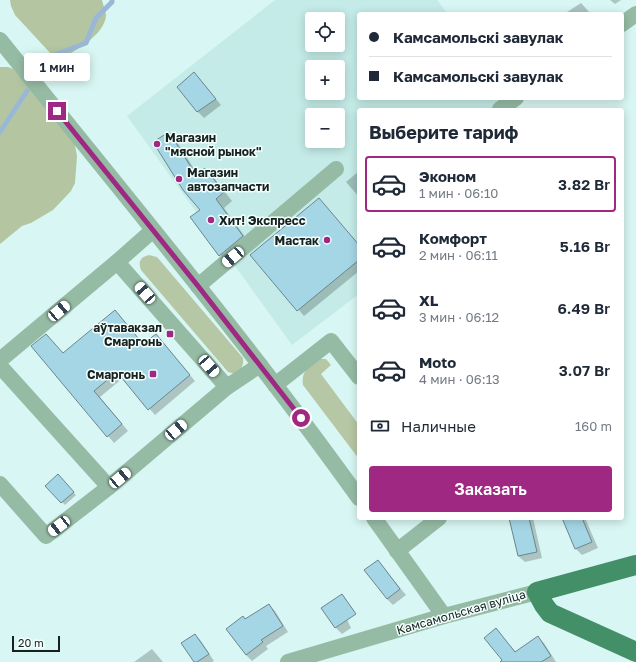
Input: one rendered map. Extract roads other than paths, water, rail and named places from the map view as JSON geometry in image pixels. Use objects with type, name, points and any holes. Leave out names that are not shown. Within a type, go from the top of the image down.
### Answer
[{"type":"main road","name":"Камсамольская вуліца","points":[[537,592],[636,565]]},
{"type":"main road","points":[[537,592],[550,613],[636,652]]},
{"type":"street","points":[[624,23],[636,14]]},
{"type":"street","points":[[0,40],[276,385],[357,495]]},
{"type":"street","points":[[501,108],[513,100]]},
{"type":"street","points":[[198,286],[336,169]]},
{"type":"street","points":[[0,360],[117,262],[152,230]]},
{"type":"street","points":[[117,262],[227,387]]},
{"type":"street","points":[[276,385],[331,341],[357,374]]},
{"type":"street","points":[[0,484],[46,536],[109,487],[227,387],[260,365]]},
{"type":"street","points":[[0,366],[109,487]]},
{"type":"street","points":[[375,520],[444,616]]},
{"type":"street","points":[[397,551],[436,520]]},
{"type":"street","name":"Камсамольская вуліца","points":[[288,662],[444,616],[537,592]]},
{"type":"waterway","points":[[49,57],[86,43],[96,18],[112,2],[112,0]]},
{"type":"waterway","points":[[0,132],[27,91]]},
{"type":"place","name":"Магазин \"мясной рынок\"","points":[[157,144]]},
{"type":"place","name":"Магазин автозапчасти","points":[[179,179]]},
{"type":"place","name":"Хит! Экспресс","points":[[211,220]]},
{"type":"place","name":"Мастак","points":[[327,240]]},
{"type":"place","name":"аўтавакзал Смаргонь","points":[[170,334]]},
{"type":"place","name":"Смаргонь","points":[[153,374]]}]
